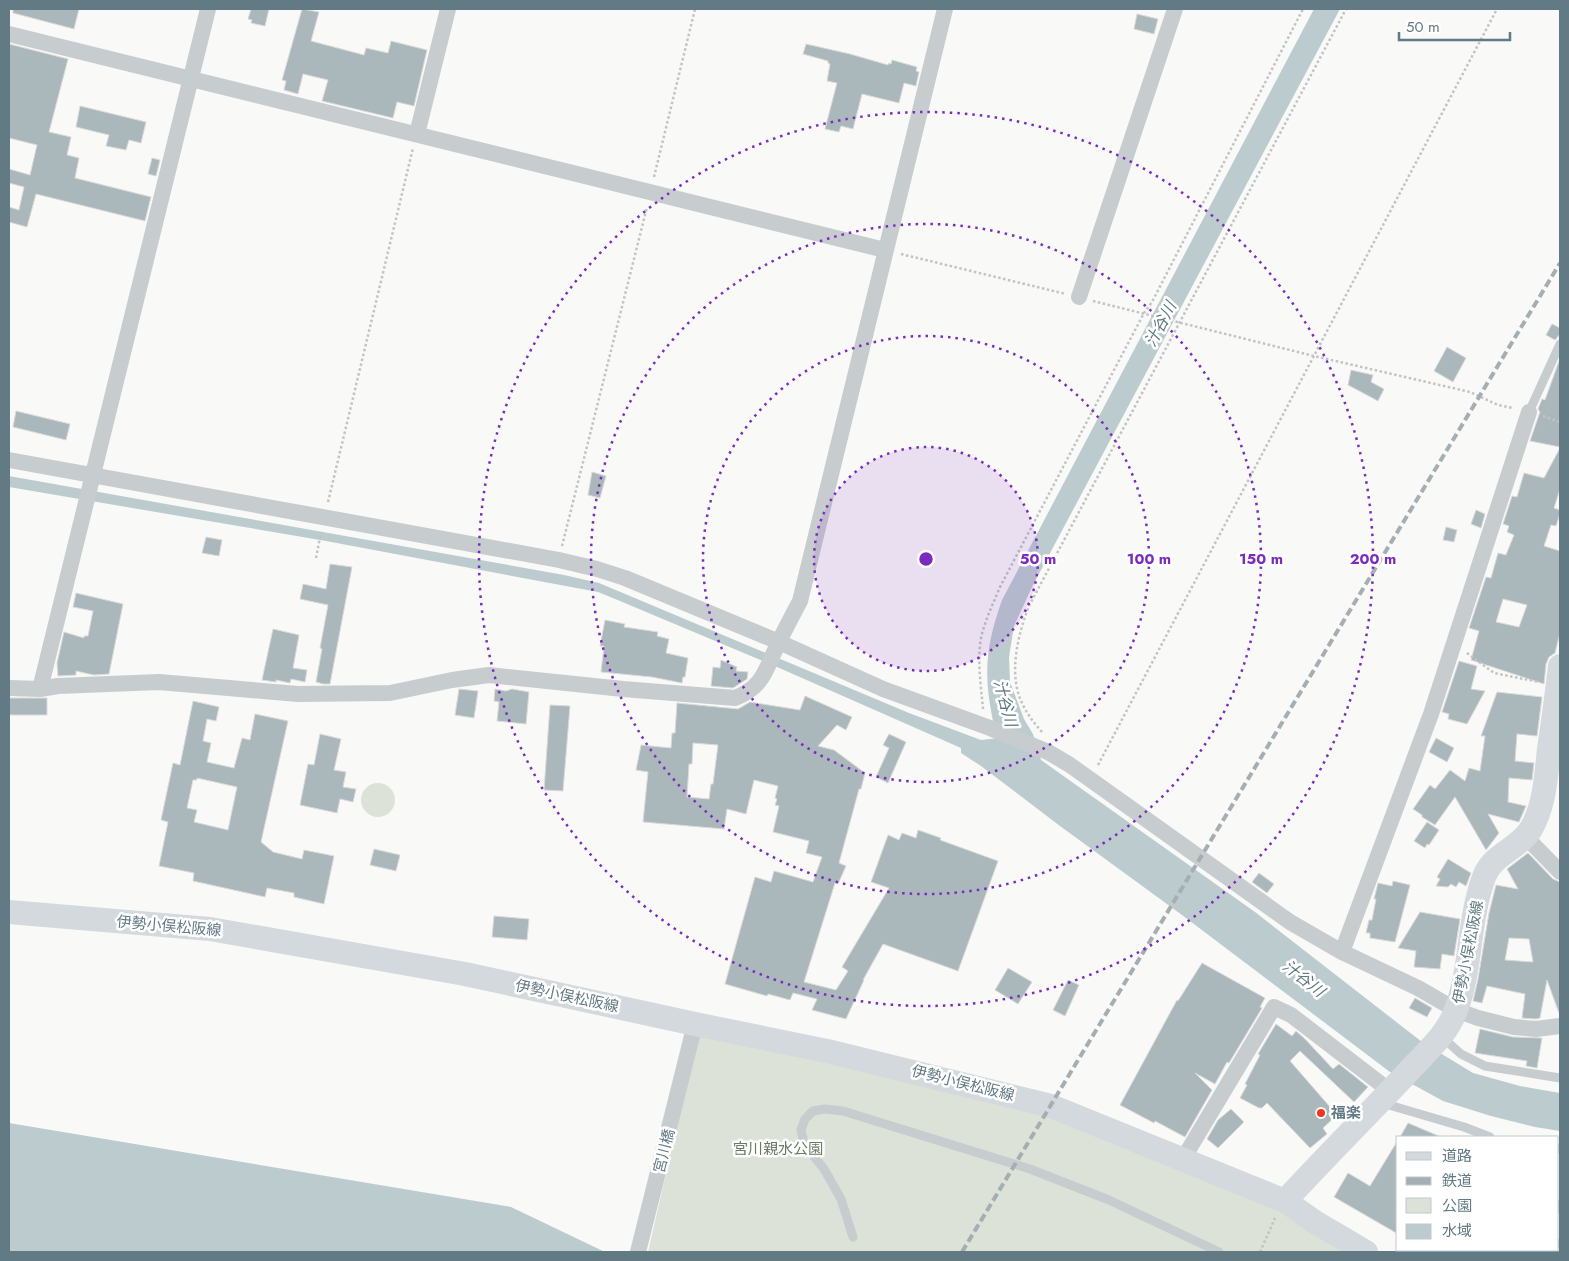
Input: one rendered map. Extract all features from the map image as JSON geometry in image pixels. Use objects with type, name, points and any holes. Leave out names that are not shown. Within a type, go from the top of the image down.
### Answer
[{"type":"main road","name":"伊勢小俣松阪線","points":[[9,912],[210,929],[465,974],[695,1024],[827,1050],[1051,1106],[1182,1159],[1281,1206],[1440,1037],[1450,1023],[1466,977],[1475,913],[1484,876],[1491,864],[1525,836],[1535,822],[1544,794],[1559,676]]},
{"type":"main road","points":[[1281,1206],[1315,1222],[1366,1252]]},
{"type":"street","points":[[40,689],[208,9]]},
{"type":"street","points":[[416,134],[448,9]]},
{"type":"street","points":[[9,688],[40,689],[159,682],[298,694],[390,693],[452,680],[489,675],[622,689],[735,698],[744,695],[766,673],[778,644],[800,601],[945,9]]},
{"type":"street","points":[[1078,297],[1175,9]]},
{"type":"street","points":[[9,34],[885,250]]},
{"type":"street","points":[[1342,952],[1431,714],[1529,412]]},
{"type":"street","points":[[9,460],[93,479],[323,523],[559,560],[625,578],[883,689],[986,726],[1048,752],[1290,922],[1342,952],[1418,988],[1456,1010],[1484,1020],[1514,1027],[1536,1029],[1560,1026]]},
{"type":"street","points":[[1525,836],[1560,872]]},
{"type":"street","points":[[1182,1159],[1274,1008],[1291,1014],[1389,1092]]},
{"type":"street","name":"宮川橋","points":[[638,1252],[695,1024]]},
{"type":"lane","points":[[1529,412],[1560,344]]},
{"type":"lane","points":[[1440,1037],[1461,1054],[1485,1066],[1560,1078]]},
{"type":"lane","points":[[1389,1092],[1389,1105],[1464,1127],[1487,1136]]},
{"type":"lane","points":[[853,1237],[841,1200],[824,1169],[804,1144],[801,1130],[805,1119],[813,1111],[825,1109],[843,1111],[1030,1169],[1109,1200],[1219,1252]]},
{"type":"path","points":[[559,560],[696,9]]},
{"type":"path","points":[[986,726],[983,717],[979,665],[981,640],[988,616],[1000,587],[1152,302],[1303,9]]},
{"type":"path","points":[[1044,735],[1030,718],[1021,702],[1016,682],[1019,632],[1029,606],[1346,9]]},
{"type":"path","points":[[1090,780],[1497,9]]},
{"type":"path","points":[[316,558],[416,134]]},
{"type":"path","points":[[885,250],[1314,356],[1470,392],[1498,405],[1529,412]]},
{"type":"path","points":[[1454,643],[1494,673],[1559,676]]},
{"type":"path","points":[[1260,1252],[1281,1206]]},
{"type":"green space","points":[[378,783],[390,788],[395,800],[390,812],[378,817],[366,812],[361,800],[366,788]]},
{"type":"green space","name":"宮川親水公園","points":[[700,1025],[1051,1106],[1183,1159],[1357,1252],[648,1252]]},
{"type":"water","name":"汁谷川","points":[[1314,9],[1340,9],[1033,585],[1014,626],[1009,657],[1010,682],[1024,719],[1033,734],[1041,760],[1255,912],[1422,1042],[1473,1073],[1520,1086],[1560,1093],[1560,1131],[1491,1116],[1443,1101],[1390,1072],[1182,915],[961,753],[961,748],[777,667],[620,601],[598,592],[326,541],[9,487],[9,476],[564,575],[599,583],[909,713],[981,740],[999,738],[989,700],[987,671],[990,643],[1002,600]]},
{"type":"water","points":[[9,1123],[511,1207],[605,1252],[9,1252]]},
{"type":"building","points":[[13,9],[79,9],[74,29],[13,13]]},
{"type":"building","points":[[251,9],[269,9],[265,26],[251,23],[252,20],[248,19]]},
{"type":"building","points":[[302,9],[319,12],[311,41],[364,55],[366,48],[388,53],[391,41],[427,50],[414,106],[397,102],[393,118],[322,101],[328,80],[303,74],[298,94],[284,90],[286,81],[282,80]]},
{"type":"building","points":[[1137,14],[1158,19],[1154,34],[1134,29]]},
{"type":"building","points":[[9,44],[68,59],[49,132],[71,137],[67,155],[79,158],[75,178],[151,197],[145,221],[36,194],[27,227],[9,222],[9,207],[19,210],[24,187],[9,183],[9,169],[30,175],[37,145],[9,138]]},
{"type":"building","points":[[806,44],[888,65],[889,63],[891,64],[892,60],[917,67],[916,71],[919,72],[916,86],[904,83],[899,103],[862,94],[853,129],[841,126],[839,132],[825,129],[837,83],[827,81],[830,64],[828,61],[803,54]]},
{"type":"building","points":[[80,106],[146,122],[141,143],[129,140],[126,150],[106,146],[109,135],[76,127]]},
{"type":"building","points":[[152,158],[160,160],[156,176],[148,174]]},
{"type":"building","points":[[1552,324],[1560,328],[1560,334],[1555,340],[1546,335]]},
{"type":"building","points":[[1447,347],[1466,358],[1453,382],[1434,371]]},
{"type":"building","points":[[1559,361],[1560,447],[1530,441],[1540,412],[1538,409],[1542,399],[1545,400]]},
{"type":"building","points":[[1351,370],[1373,375],[1371,382],[1384,389],[1378,401],[1348,385]]},
{"type":"building","points":[[16,411],[70,424],[66,440],[13,427]]},
{"type":"building","points":[[1560,448],[1560,489],[1554,508],[1560,510],[1560,514],[1556,526],[1551,525],[1544,546],[1560,551],[1560,633],[1555,653],[1549,657],[1546,664],[1544,684],[1471,660],[1479,631],[1469,628],[1486,577],[1491,578],[1498,553],[1506,555],[1514,535],[1507,532],[1509,526],[1503,524],[1512,496],[1517,497],[1524,473],[1544,478]],"holes":[[[1503,599],[1527,605],[1519,627],[1496,622]]]},
{"type":"building","points":[[592,472],[606,476],[600,498],[588,495]]},
{"type":"building","points":[[1476,510],[1485,514],[1481,528],[1471,524]]},
{"type":"building","points":[[1446,527],[1457,530],[1454,542],[1443,540]]},
{"type":"building","points":[[206,537],[222,540],[219,556],[202,553]]},
{"type":"building","points":[[330,564],[352,567],[330,684],[323,684],[316,682],[328,605],[300,599],[303,584],[326,589]]},
{"type":"building","points":[[76,593],[123,604],[109,674],[94,675],[76,671],[76,675],[58,676],[57,663],[64,632],[84,638],[84,636],[88,636],[93,611],[73,607]]},
{"type":"building","points":[[605,620],[625,624],[624,627],[658,632],[657,636],[669,639],[666,653],[688,658],[685,677],[683,677],[682,683],[652,677],[601,672],[604,646],[600,646]]},
{"type":"building","points":[[273,629],[299,635],[293,668],[307,670],[305,682],[291,679],[290,683],[262,680]]},
{"type":"building","points":[[721,660],[737,667],[736,671],[748,672],[747,679],[733,688],[711,686],[713,667],[720,668]]},
{"type":"building","points":[[1459,661],[1477,666],[1471,689],[1485,691],[1467,724],[1448,719],[1449,714],[1442,712]]},
{"type":"building","points":[[459,689],[478,691],[474,718],[455,715]]},
{"type":"building","points":[[495,689],[529,692],[526,724],[497,721],[499,702],[494,701]]},
{"type":"building","points":[[1497,692],[1542,697],[1537,736],[1517,734],[1515,761],[1534,763],[1532,780],[1509,778],[1508,802],[1526,806],[1519,822],[1488,814],[1499,833],[1486,850],[1455,797],[1435,825],[1413,809],[1430,785],[1435,789],[1450,770],[1465,781],[1469,768],[1480,771],[1485,736],[1481,736]]},
{"type":"building","points":[[805,696],[852,717],[846,730],[837,725],[818,746],[834,750],[865,773],[839,863],[846,866],[838,884],[835,883],[804,982],[836,990],[848,971],[842,967],[889,888],[871,882],[888,835],[899,840],[902,833],[916,838],[918,830],[998,861],[958,971],[883,944],[863,980],[846,1019],[812,1010],[817,999],[793,993],[790,1000],[768,994],[767,996],[725,984],[755,877],[771,882],[774,871],[813,882],[822,857],[806,853],[809,841],[773,832],[779,806],[775,805],[778,786],[754,780],[746,814],[727,809],[724,829],[643,822],[648,772],[636,770],[641,745],[671,748],[672,733],[675,733],[677,703],[738,709],[750,702],[800,710]],"holes":[[[693,743],[718,745],[709,799],[687,797],[689,764],[692,764]]]},
{"type":"building","points":[[9,698],[47,698],[47,715],[9,715]]},
{"type":"building","points":[[193,701],[219,707],[216,721],[207,719],[203,741],[211,743],[207,762],[234,768],[242,738],[250,740],[255,714],[288,721],[261,842],[273,852],[302,859],[304,850],[334,856],[324,904],[294,897],[294,893],[267,888],[265,897],[193,881],[194,873],[159,866],[168,822],[161,820],[173,763],[180,765]],"holes":[[[197,778],[237,787],[228,830],[194,822],[197,810],[187,808],[193,780],[197,780]]]},
{"type":"building","points":[[550,705],[570,706],[563,791],[544,790]]},
{"type":"building","points":[[320,734],[341,739],[334,770],[346,772],[343,787],[356,789],[353,802],[340,799],[337,813],[300,805],[308,764],[314,765]]},
{"type":"building","points":[[889,734],[906,742],[888,783],[876,777],[889,748],[883,745]]},
{"type":"building","points":[[1436,738],[1454,748],[1447,762],[1429,752]]},
{"type":"building","points":[[1427,822],[1439,830],[1425,848],[1414,841]]},
{"type":"building","points":[[374,849],[400,855],[396,871],[370,865]]},
{"type":"building","points":[[1528,853],[1553,879],[1560,882],[1560,1013],[1547,980],[1540,1018],[1522,1018],[1525,994],[1487,986],[1482,1003],[1473,1001],[1496,885],[1518,889],[1507,869]],"holes":[[[1509,938],[1529,939],[1533,962],[1505,960]]]},
{"type":"building","points":[[1448,859],[1471,873],[1466,886],[1459,882],[1456,887],[1451,884],[1448,887],[1436,886],[1440,879],[1437,877]]},
{"type":"building","points":[[1259,873],[1274,884],[1267,893],[1252,882]]},
{"type":"building","points":[[1393,881],[1410,885],[1395,942],[1370,938],[1370,933],[1366,933],[1369,920],[1372,920],[1378,883],[1392,886]]},
{"type":"building","points":[[1420,912],[1460,919],[1454,956],[1442,954],[1440,969],[1414,967],[1416,951],[1398,948]]},
{"type":"building","points":[[494,916],[529,919],[527,940],[492,937]]},
{"type":"building","points":[[1202,963],[1265,998],[1260,1007],[1262,1008],[1215,1084],[1195,1073],[1212,1090],[1185,1137],[1120,1105],[1177,1000]]},
{"type":"building","points":[[1008,968],[1032,982],[1018,1004],[995,990]]},
{"type":"building","points":[[1068,980],[1079,985],[1065,1016],[1053,1010]]},
{"type":"building","points":[[1415,998],[1432,1008],[1427,1017],[1409,1008]]},
{"type":"building","points":[[1276,1024],[1292,1036],[1296,1031],[1333,1069],[1339,1064],[1368,1087],[1354,1102],[1300,1051],[1290,1061],[1337,1115],[1323,1128],[1327,1134],[1310,1148],[1267,1103],[1262,1108],[1259,1108],[1240,1098],[1260,1055],[1258,1054]]},
{"type":"building","points":[[1480,1029],[1513,1037],[1542,1038],[1537,1068],[1526,1066],[1527,1061],[1475,1053]]},
{"type":"building","points":[[1231,1109],[1244,1122],[1218,1148],[1207,1139],[1218,1120]]},
{"type":"building","points":[[1408,1123],[1439,1136],[1401,1136]]},
{"type":"building","points":[[1396,1143],[1396,1233],[1334,1197],[1348,1173],[1370,1186]]},
{"type":"railway","points":[[962,1252],[1560,263]]},
{"type":"place","name":"福楽","points":[[1321,1113]]}]
